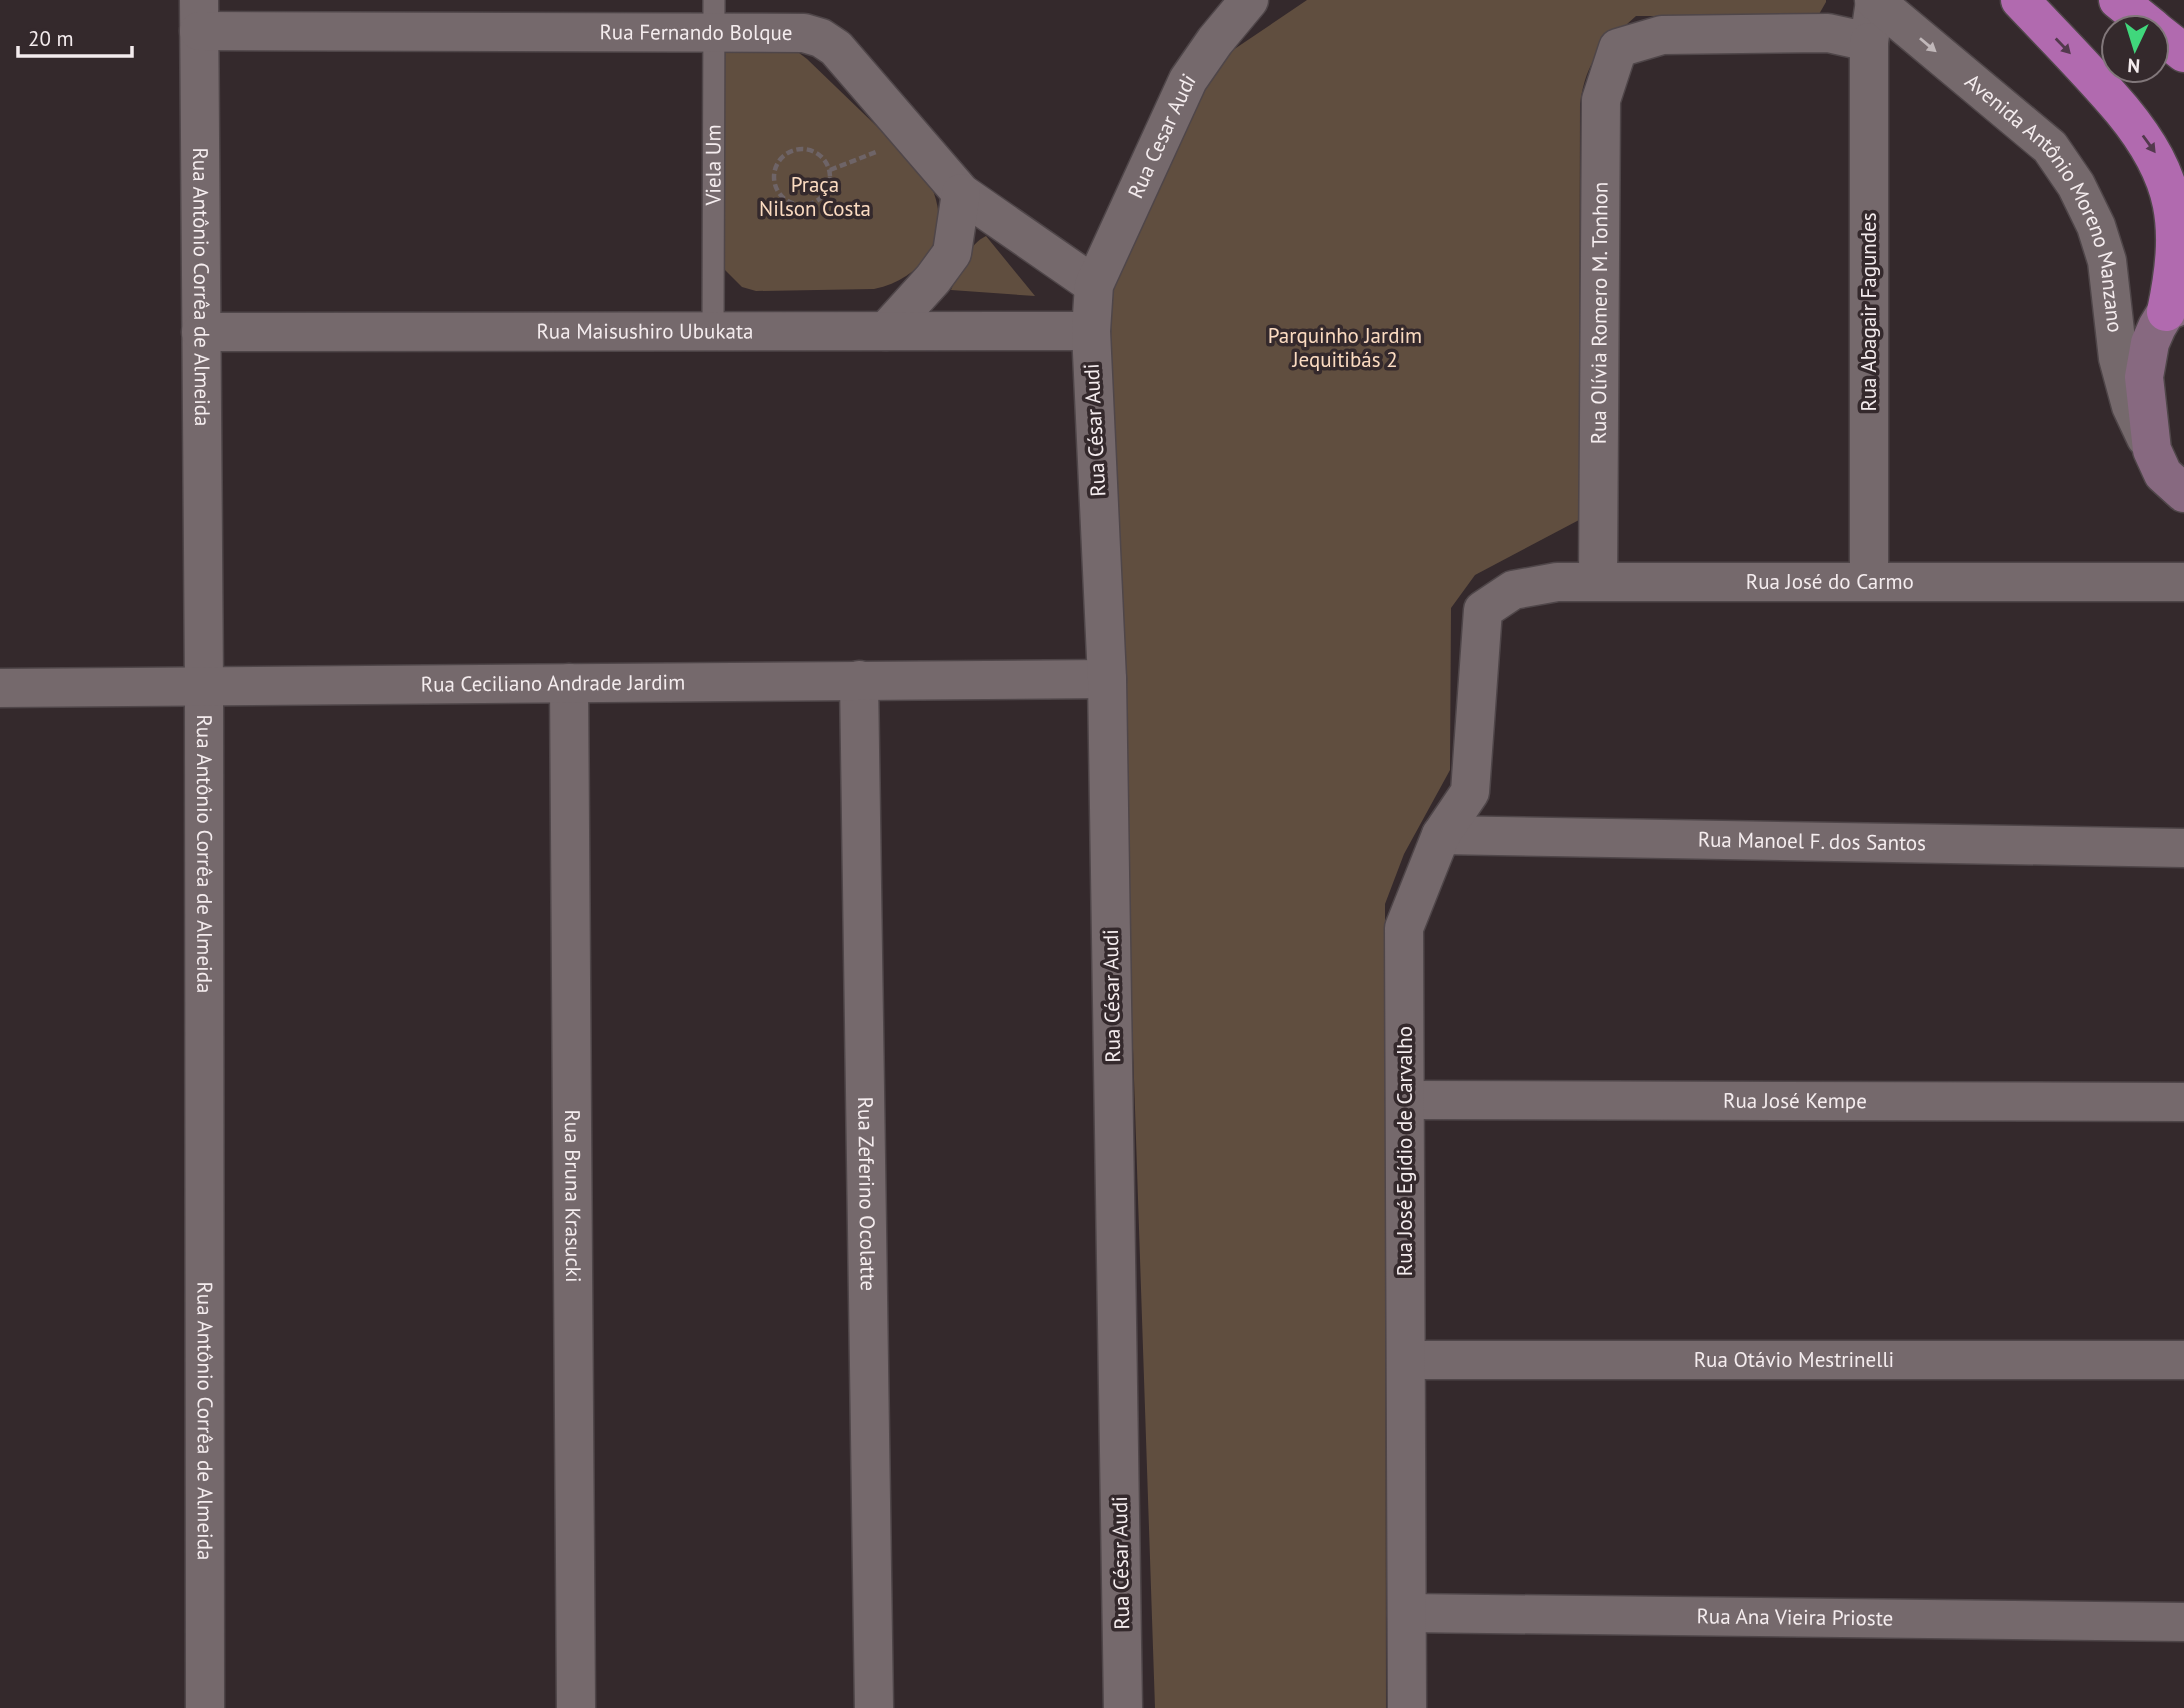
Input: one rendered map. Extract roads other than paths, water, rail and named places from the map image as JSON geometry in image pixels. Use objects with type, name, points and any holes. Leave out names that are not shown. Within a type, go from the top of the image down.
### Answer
[{"type":"highway","points":[[2020,0],[2106,91],[2155,152],[2168,176],[2181,230],[2175,308]]},
{"type":"highway","points":[[2118,0],[2135,14]]},
{"type":"highway","points":[[2170,42],[2184,53]]},
{"type":"main road","name":"Avenida Antônio Moreno Manzano","points":[[2175,308],[2150,343],[2146,360],[2146,395],[2152,450],[2163,474],[2184,493]]},
{"type":"street","name":"Rua Cesar Audi","points":[[1094,285],[1188,80],[1214,41],[1250,0]]},
{"type":"street","name":"Rua Abagair Fagundes","points":[[1869,581],[1869,42],[1875,0]]},
{"type":"street","name":"Avenida Antônio Moreno Manzano","points":[[1875,0],[2050,147],[2077,184],[2096,226],[2107,261],[2113,333],[2131,406],[2152,450]]},
{"type":"street","name":"Rua Fernando Bolque","points":[[199,15],[715,17],[821,38],[836,48],[961,193],[1094,285]]},
{"type":"street","name":"Rua Antônio Corrêa de Almeida","points":[[199,15],[204,686],[205,1708]]},
{"type":"street","name":"Rua Olívia Romero M. Tonhon","points":[[1598,581],[1601,100],[1618,48],[1662,35],[1828,33],[1869,42]]},
{"type":"street","points":[[887,331],[952,253],[961,193]]},
{"type":"street","name":"Rua César Audi","points":[[1094,285],[1091,331],[1107,679],[1123,1708]]},
{"type":"street","name":"Rua Maisushiro Ubukata","points":[[201,332],[1091,331]]},
{"type":"street","name":"Rua José do Carmo","points":[[1483,610],[1513,590],[1557,582],[2184,582]]},
{"type":"street","name":"Rua José Egídio de Carvalho","points":[[1407,1708],[1404,928],[1441,835],[1470,792],[1483,610]]},
{"type":"street","name":"Rua Ceciliano Andrade Jardim","points":[[0,688],[1107,679]]},
{"type":"street","name":"Rua Zeferino Ocolatte","points":[[859,680],[874,1708]]},
{"type":"street","name":"Rua Bruna Krasucki","points":[[569,683],[576,1708]]},
{"type":"street","name":"Rua Manoel F. dos Santos","points":[[1441,835],[2184,848]]},
{"type":"street","name":"Rua José Kempe","points":[[1405,1100],[2184,1102]]},
{"type":"street","name":"Rua Otávio Mestrinelli","points":[[1406,1360],[2184,1360]]},
{"type":"street","name":"Rua Ana Vieira Prioste","points":[[1407,1613],[2184,1622]]},
{"type":"lane","name":"Viela Um","points":[[713,331],[715,17]]},
{"type":"park label","name":"Praça Nilson Costa","points":[[815,197]]},
{"type":"park label","name":"Parquinho Jardim Jequitibás 2","points":[[1345,348]]}]
